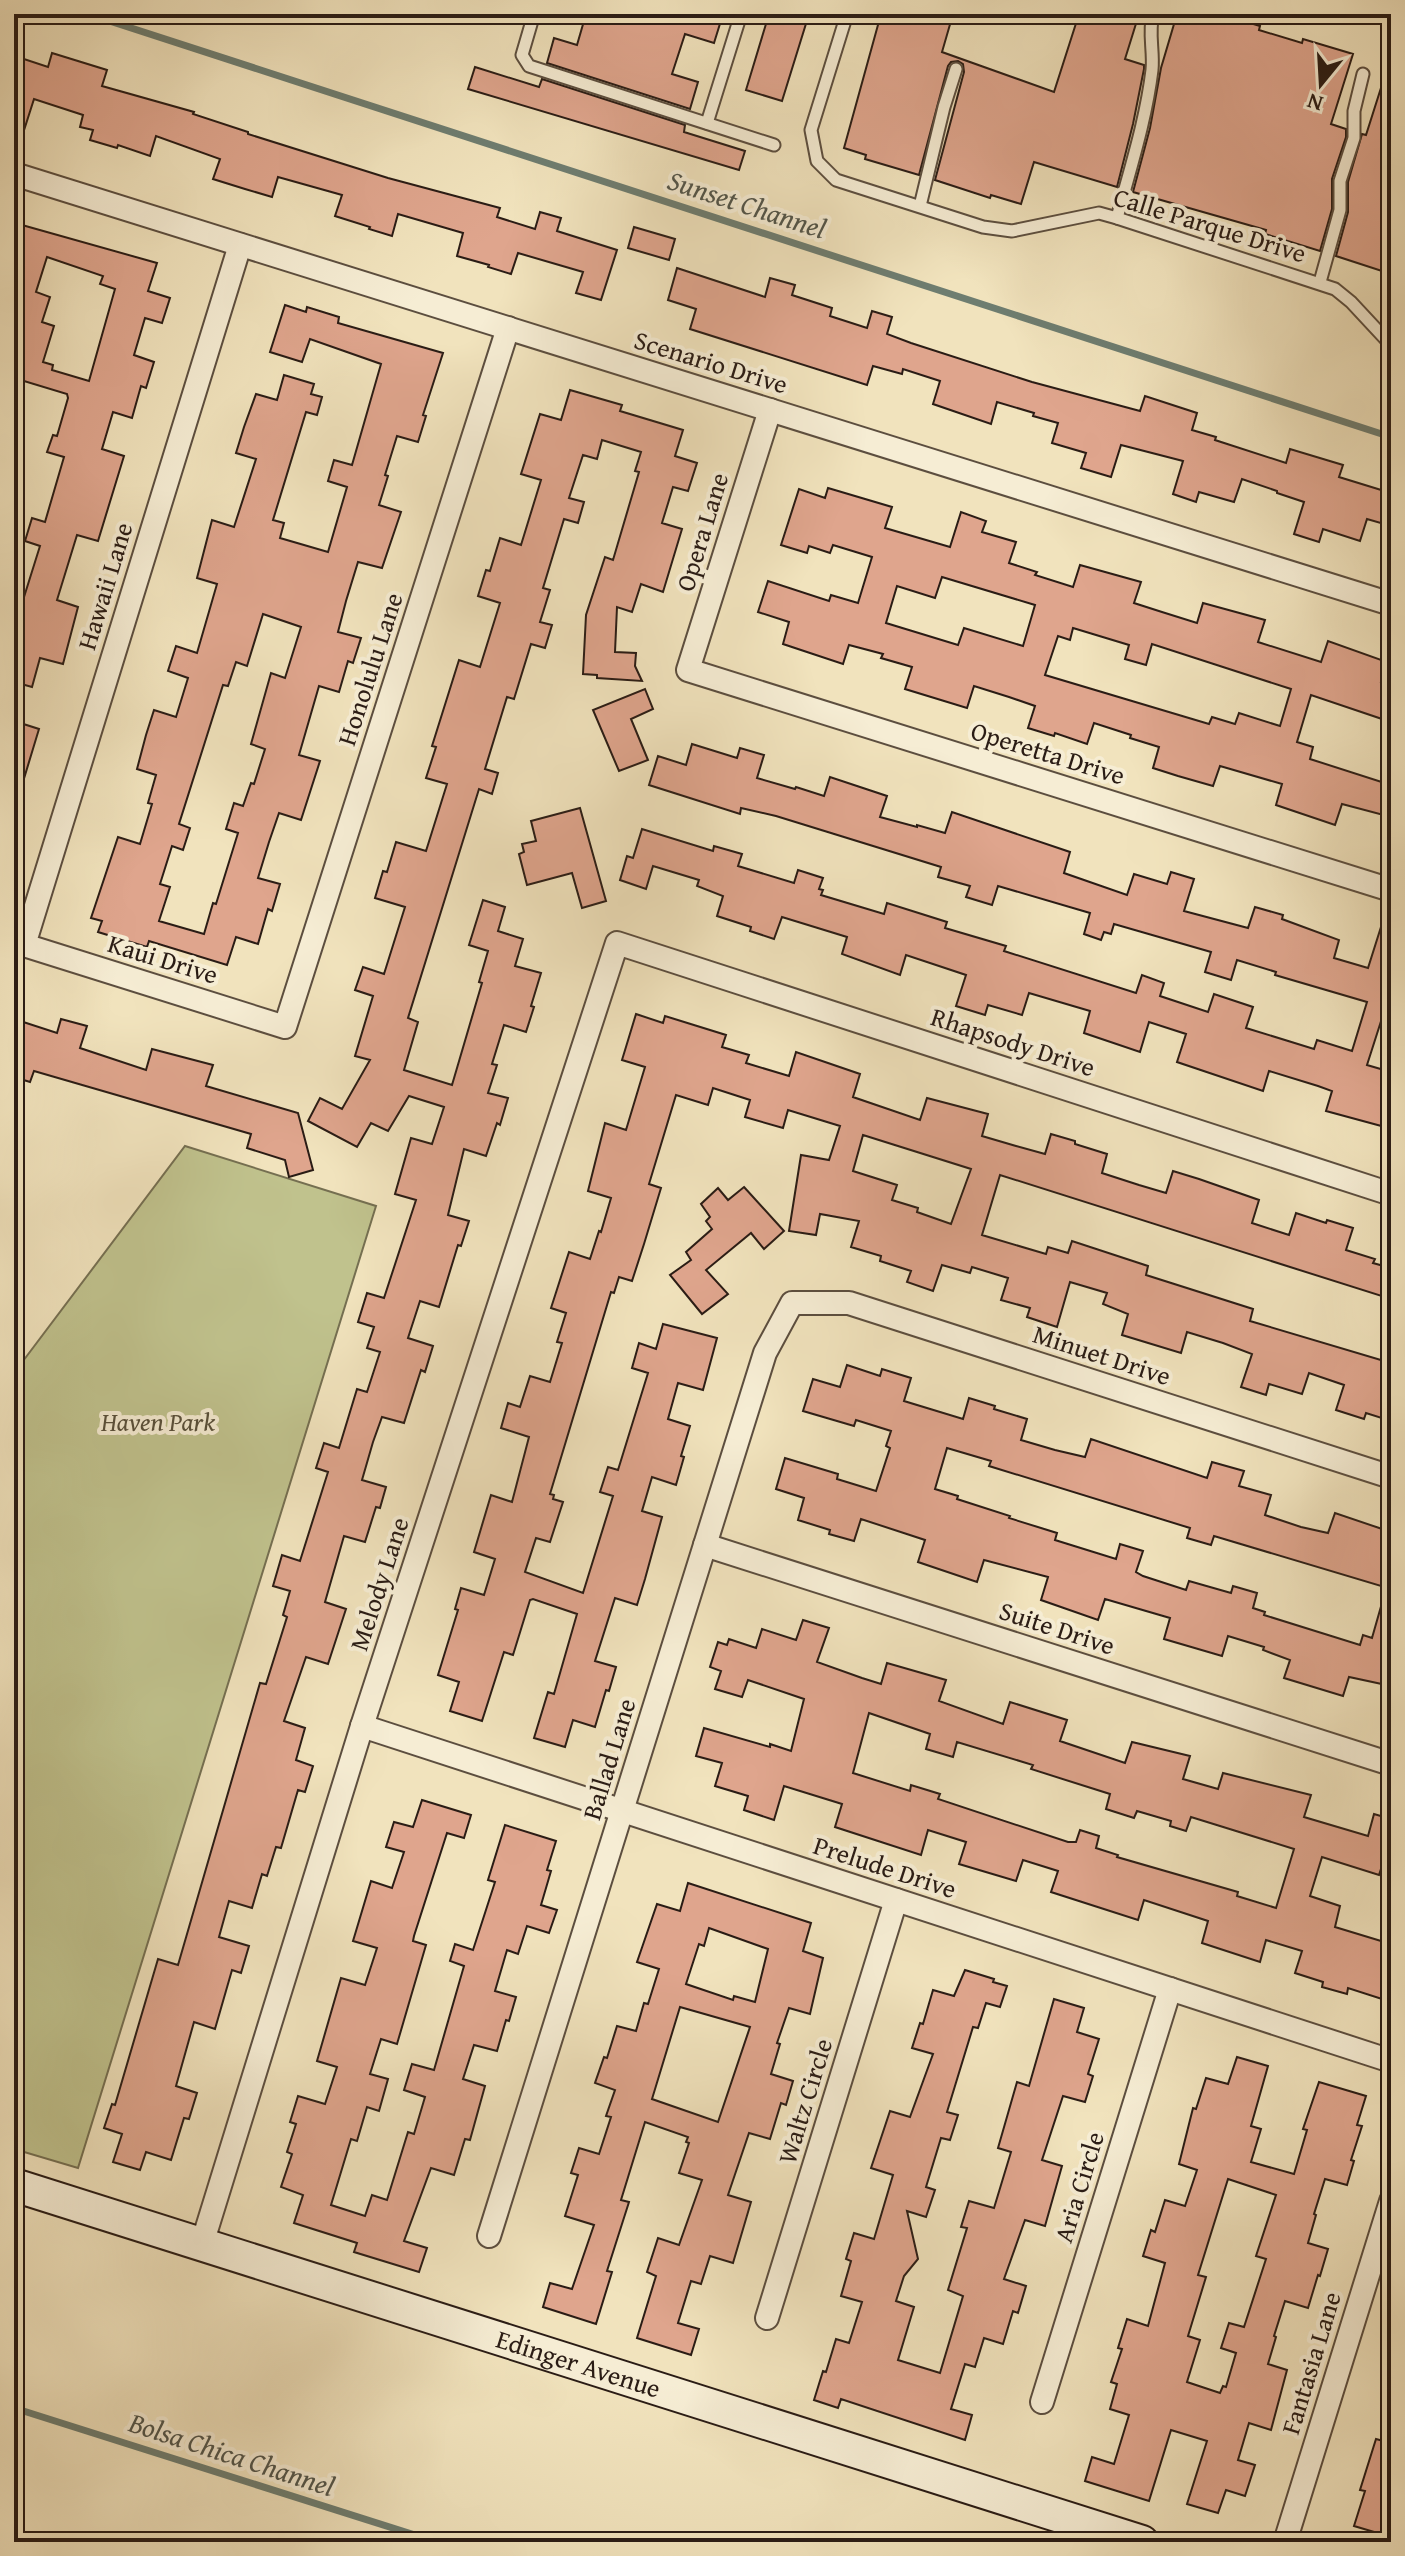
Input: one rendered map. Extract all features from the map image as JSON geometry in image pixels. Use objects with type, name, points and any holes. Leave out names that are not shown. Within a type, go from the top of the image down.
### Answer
[{"type":"main road","name":"Edinger Avenue","points":[[14,2185],[1142,2542]]},
{"type":"street","name":"Scenario Drive","points":[[14,174],[1391,604]]},
{"type":"street","name":"Hawaii Lane","points":[[24,945],[240,245]]},
{"type":"street","name":"Honolulu Lane","points":[[285,1027],[508,328]]},
{"type":"street","name":"Opera Lane","points":[[688,670],[770,410]]},
{"type":"street","name":"Operetta Drive","points":[[688,670],[1391,890]]},
{"type":"street","name":"Rhapsody Drive","points":[[617,943],[1391,1194]]},
{"type":"street","name":"Melody Lane","points":[[202,2244],[362,1726],[617,943]]},
{"type":"street","name":"Kaui Drive","points":[[24,945],[285,1027]]},
{"type":"street","name":"Minuet Drive","points":[[792,1303],[849,1303],[1391,1477]]},
{"type":"street","name":"Ballad Lane","points":[[489,2236],[765,1353],[792,1303]]},
{"type":"street","name":"Suite Drive","points":[[705,1545],[1391,1764]]},
{"type":"street","name":"Prelude Drive","points":[[362,1726],[1391,2061]]},
{"type":"street","name":"Waltz Circle","points":[[767,2318],[896,1900]]},
{"type":"street","name":"Aria Circle","points":[[1042,2402],[1170,1989]]},
{"type":"street","name":"Fantasia Lane","points":[[1285,2542],[1391,2201]]},
{"type":"lane","points":[[534,14],[522,55],[529,66],[774,145]]},
{"type":"lane","points":[[707,123],[741,14]]},
{"type":"lane","name":"Calle Parque Drive","points":[[847,14],[811,130],[817,161],[836,180],[983,227],[1012,231],[1099,213],[1117,218],[1320,282],[1351,302],[1391,345]]},
{"type":"lane","points":[[1117,218],[1140,135],[1152,67],[1150,28],[1153,14]]},
{"type":"lane","points":[[920,206],[956,69]]},
{"type":"lane","points":[[1320,282],[1340,210],[1340,181],[1354,138],[1354,111],[1363,74]]},
{"type":"green space","name":"Haven Park","points":[[185,1146],[376,1206],[78,2168],[14,2149],[14,1373]]},
{"type":"building","points":[[586,14],[723,14],[714,43],[685,34],[672,74],[698,82],[690,109],[547,63],[554,38],[577,45]]},
{"type":"building","points":[[769,14],[809,14],[782,101],[746,90]]},
{"type":"building","points":[[881,14],[953,14],[942,52],[1054,92],[1079,14],[1139,14],[1125,59],[1144,65],[1144,69],[1117,187],[1034,162],[1021,204],[991,195],[990,198],[935,180],[964,72],[963,64],[958,61],[948,66],[919,175],[865,159],[866,155],[844,148]]},
{"type":"building","points":[[1177,14],[1230,14],[1230,17],[1260,26],[1259,30],[1353,54],[1331,124],[1346,129],[1346,137],[1332,179],[1332,209],[1320,251],[1265,234],[1266,230],[1133,192],[1150,128],[1161,68]]},
{"type":"building","points":[[52,53],[107,70],[102,86],[194,112],[248,134],[388,178],[500,208],[497,217],[535,229],[540,212],[561,218],[557,231],[617,250],[601,300],[576,293],[583,272],[518,253],[511,274],[488,267],[457,256],[463,233],[398,214],[392,236],[369,229],[335,216],[342,195],[278,177],[272,197],[245,189],[213,179],[220,159],[156,136],[150,156],[90,140],[93,130],[80,127],[83,115],[34,99],[18,149],[14,148],[14,89],[24,59],[48,67]]},
{"type":"building","points":[[475,67],[539,87],[542,79],[685,125],[684,132],[745,151],[739,170],[468,89]]},
{"type":"building","points":[[1387,69],[1391,69],[1391,263],[1388,273],[1336,256],[1348,212],[1348,182],[1362,134],[1366,135]]},
{"type":"building","points":[[22,225],[157,263],[148,291],[170,298],[162,323],[145,318],[134,355],[154,362],[146,388],[141,386],[132,418],[113,412],[102,449],[124,456],[98,541],[77,535],[57,600],[78,607],[63,664],[40,658],[32,687],[14,682],[14,629],[40,546],[25,541],[32,518],[45,522],[64,457],[47,452],[53,435],[57,436],[68,398],[67,394],[14,378],[14,250]],"holes":[[[47,257],[103,276],[100,284],[115,289],[89,381],[52,370],[53,365],[43,362],[54,326],[42,322],[50,297],[36,292]]]},
{"type":"building","points":[[634,227],[675,239],[669,260],[628,248]]},
{"type":"building","points":[[677,268],[765,297],[770,278],[795,285],[792,295],[832,308],[830,316],[867,328],[872,311],[892,317],[887,334],[911,343],[1032,382],[1140,411],[1145,396],[1197,413],[1192,430],[1286,463],[1290,449],[1343,465],[1339,477],[1391,493],[1391,526],[1367,519],[1360,541],[1323,529],[1319,542],[1294,534],[1304,502],[1242,479],[1234,502],[1199,492],[1196,502],[1173,494],[1183,461],[1121,445],[1111,477],[1081,468],[1086,453],[1052,443],[1058,423],[1033,416],[1034,413],[997,402],[991,424],[933,404],[940,381],[903,369],[902,374],[873,366],[867,385],[690,329],[696,309],[668,300]]},
{"type":"building","points":[[285,305],[306,312],[307,307],[339,317],[338,323],[443,353],[423,415],[426,416],[418,442],[397,436],[385,475],[388,476],[379,505],[401,512],[382,568],[358,562],[346,601],[338,632],[361,638],[353,663],[348,661],[339,692],[319,686],[299,755],[320,761],[301,820],[279,813],[269,842],[258,878],[280,884],[272,911],[268,909],[258,944],[236,937],[227,965],[149,941],[147,947],[98,932],[102,921],[91,918],[118,837],[140,844],[152,804],[148,803],[156,775],[137,769],[154,710],[176,717],[188,678],[168,671],[176,646],[197,653],[217,584],[197,578],[212,520],[234,527],[256,459],[236,453],[244,427],[256,394],[277,400],[284,375],[314,384],[311,394],[322,397],[317,415],[306,412],[273,520],[284,523],[280,538],[328,552],[347,487],[328,481],[334,460],[352,465],[381,364],[310,339],[302,362],[270,352]],"holes":[[[263,614],[301,627],[285,678],[271,673],[251,744],[265,749],[243,806],[234,803],[226,829],[238,833],[204,934],[159,921],[170,887],[160,884],[172,846],[183,850],[190,828],[179,824],[223,685],[228,686],[236,662],[247,666]]]},
{"type":"building","points":[[570,390],[622,405],[620,411],[683,430],[675,456],[697,463],[688,491],[673,487],[662,523],[682,529],[663,592],[641,584],[632,612],[617,607],[615,652],[636,653],[635,666],[642,681],[583,674],[586,615],[605,557],[613,560],[639,472],[635,471],[641,452],[602,440],[597,459],[583,455],[569,498],[584,502],[578,523],[564,519],[543,588],[550,590],[540,622],[552,625],[545,648],[531,644],[514,699],[507,697],[485,769],[498,773],[492,794],[479,789],[408,1018],[418,1022],[404,1070],[452,1085],[482,983],[479,982],[488,951],[469,945],[483,900],[505,907],[498,931],[523,939],[515,966],[541,973],[531,1006],[534,1007],[526,1032],[504,1025],[492,1064],[497,1065],[488,1093],[508,1098],[486,1156],[464,1149],[448,1215],[469,1221],[461,1246],[458,1245],[439,1307],[420,1301],[408,1338],[433,1346],[425,1372],[421,1370],[404,1423],[382,1417],[373,1442],[362,1480],[386,1487],[365,1542],[344,1536],[325,1602],[346,1609],[328,1664],[306,1657],[284,1721],[305,1728],[296,1760],[313,1766],[305,1792],[298,1790],[281,1848],[276,1847],[267,1876],[262,1874],[252,1908],[229,1901],[219,1937],[249,1946],[241,1973],[232,1970],[215,2029],[194,2022],[176,2086],[197,2093],[189,2119],[184,2118],[171,2160],[146,2152],[140,2170],[113,2162],[122,2134],[104,2128],[112,2104],[115,2105],[158,1959],[178,1965],[260,1683],[266,1684],[287,1617],[283,1615],[290,1591],[273,1586],[282,1555],[300,1561],[328,1472],[316,1468],[324,1443],[339,1448],[357,1389],[367,1392],[380,1352],[367,1348],[374,1327],[358,1322],[367,1293],[384,1298],[416,1200],[395,1194],[411,1138],[432,1144],[444,1107],[409,1096],[388,1131],[371,1123],[357,1147],[308,1121],[320,1098],[342,1109],[370,1060],[355,1056],[373,996],[355,990],[363,967],[384,974],[405,907],[375,898],[383,871],[387,872],[396,842],[426,851],[447,784],[426,778],[436,747],[432,746],[459,660],[480,667],[500,603],[478,596],[486,570],[490,571],[500,538],[521,545],[541,480],[521,474],[540,414],[561,420]]},
{"type":"building","points":[[828,488],[892,507],[885,528],[950,547],[961,512],[986,521],[982,532],[1016,542],[1009,563],[1037,572],[1035,575],[1073,587],[1080,565],[1141,582],[1134,603],[1162,612],[1197,623],[1203,603],[1265,620],[1258,642],[1321,662],[1328,641],[1387,662],[1381,682],[1391,685],[1391,722],[1311,695],[1297,742],[1313,747],[1310,759],[1391,785],[1391,817],[1342,804],[1335,825],[1276,805],[1282,784],[1220,766],[1213,786],[1153,768],[1159,747],[1130,738],[1131,735],[1094,723],[1087,744],[1055,733],[1054,736],[1028,728],[1035,706],[1009,697],[974,686],[967,708],[905,689],[912,667],[881,658],[883,654],[849,645],[843,664],[783,644],[789,622],[758,612],[768,581],[829,601],[831,595],[858,603],[872,557],[833,545],[830,553],[809,546],[807,553],[781,545],[799,489],[825,498]],"holes":[[[942,577],[1035,605],[1023,646],[964,628],[958,645],[886,623],[897,586],[935,598]],[[1073,628],[1129,645],[1125,659],[1146,665],[1152,644],[1291,689],[1280,726],[1239,713],[1235,724],[1212,717],[1209,724],[1045,675],[1058,636],[1070,640]]]},
{"type":"building","points":[[645,689],[653,709],[631,719],[648,760],[619,771],[593,710]]},
{"type":"building","points":[[14,721],[39,729],[19,795],[14,795]]},
{"type":"building","points":[[692,744],[737,758],[740,748],[764,755],[757,778],[795,789],[824,796],[830,777],[887,796],[880,817],[945,833],[952,812],[1070,852],[1064,873],[1127,895],[1134,874],[1167,884],[1171,872],[1194,879],[1184,911],[1248,928],[1255,907],[1283,915],[1282,919],[1339,940],[1334,958],[1368,968],[1387,908],[1391,908],[1391,990],[1367,1065],[1391,1072],[1391,1109],[1385,1127],[1326,1111],[1332,1091],[1318,1086],[1269,1071],[1263,1091],[1177,1062],[1186,1034],[1149,1022],[1140,1052],[1084,1033],[1090,1011],[1029,993],[1022,1015],[988,1005],[985,1015],[956,1006],[966,975],[906,955],[900,975],[842,954],[847,937],[782,917],[774,939],[750,931],[751,927],[717,916],[723,896],[697,886],[699,880],[653,866],[646,889],[620,880],[627,856],[633,858],[642,829],[713,851],[714,846],[742,854],[738,866],[794,883],[798,870],[823,878],[819,889],[823,890],[821,895],[884,914],[887,903],[947,922],[945,928],[1006,946],[1004,951],[1136,993],[1142,975],[1164,983],[1160,996],[1208,1012],[1214,994],[1253,1007],[1246,1028],[1314,1049],[1317,1040],[1352,1051],[1367,1002],[1275,975],[1276,972],[1237,960],[1231,980],[1205,972],[1211,952],[1114,924],[1111,934],[1104,932],[1101,940],[1084,934],[1090,913],[998,886],[992,905],[966,897],[970,886],[938,877],[941,867],[776,816],[741,808],[740,814],[649,785],[658,756],[686,765]]},
{"type":"building","points":[[580,808],[606,901],[582,908],[572,873],[527,885],[519,854],[524,852],[522,844],[536,841],[531,821]]},
{"type":"building","points":[[636,1014],[663,1023],[665,1016],[726,1035],[722,1047],[749,1055],[746,1063],[789,1076],[796,1052],[860,1074],[853,1097],[920,1120],[927,1098],[988,1114],[982,1136],[1045,1154],[1051,1134],[1107,1154],[1102,1173],[1139,1185],[1166,1193],[1173,1171],[1259,1200],[1252,1223],[1289,1235],[1296,1213],[1353,1228],[1346,1250],[1375,1259],[1373,1263],[1391,1268],[1391,1299],[1000,1175],[982,1235],[1046,1254],[1048,1247],[1068,1253],[1072,1241],[1148,1266],[1146,1275],[1253,1309],[1250,1321],[1391,1363],[1391,1421],[1366,1413],[1364,1419],[1336,1410],[1344,1385],[1309,1373],[1302,1394],[1269,1384],[1266,1395],[1241,1387],[1252,1354],[1223,1343],[1187,1332],[1181,1353],[1122,1335],[1128,1314],[1103,1304],[1107,1293],[1070,1282],[1057,1327],[1027,1317],[1030,1308],[1001,1300],[1008,1278],[972,1267],[970,1273],[942,1265],[933,1291],[907,1282],[911,1271],[880,1261],[881,1256],[851,1247],[859,1221],[820,1214],[816,1235],[789,1231],[801,1155],[829,1160],[840,1126],[788,1110],[783,1128],[745,1117],[750,1100],[713,1088],[708,1105],[676,1095],[649,1184],[661,1188],[644,1244],[632,1281],[619,1277],[614,1293],[611,1292],[550,1494],[554,1495],[553,1499],[563,1502],[550,1542],[536,1538],[525,1572],[583,1593],[613,1496],[600,1492],[608,1467],[618,1470],[648,1373],[632,1368],[639,1343],[656,1349],[663,1324],[717,1338],[703,1390],[678,1383],[668,1419],[690,1426],[681,1456],[684,1457],[676,1485],[652,1477],[642,1511],[662,1517],[637,1605],[615,1598],[595,1661],[616,1667],[609,1691],[606,1690],[595,1727],[573,1720],[565,1747],[534,1738],[548,1692],[554,1694],[577,1614],[533,1599],[530,1600],[513,1655],[504,1652],[482,1721],[450,1711],[459,1682],[438,1675],[458,1610],[455,1609],[461,1588],[484,1595],[495,1559],[474,1552],[491,1495],[512,1502],[529,1437],[501,1428],[508,1403],[520,1407],[530,1376],[550,1382],[562,1343],[557,1342],[566,1313],[551,1308],[569,1252],[590,1259],[611,1198],[588,1191],[605,1123],[626,1130],[645,1067],[622,1060]],"holes":[[[863,1135],[971,1169],[951,1224],[892,1200],[897,1185],[853,1171]]]},
{"type":"building","points":[[14,1019],[57,1033],[61,1019],[87,1026],[80,1048],[146,1070],[152,1049],[213,1065],[206,1086],[298,1113],[313,1170],[289,1177],[285,1160],[247,1148],[251,1134],[34,1071],[30,1082],[14,1077]]},
{"type":"building","points":[[744,1187],[784,1231],[764,1249],[751,1233],[706,1270],[728,1294],[702,1314],[670,1275],[691,1260],[686,1252],[712,1229],[706,1221],[710,1217],[701,1204],[718,1188],[728,1200]]},
{"type":"building","points":[[847,1365],[880,1376],[882,1369],[911,1378],[904,1401],[963,1419],[969,1398],[1027,1419],[1021,1440],[1055,1450],[1085,1457],[1091,1439],[1207,1478],[1212,1462],[1244,1471],[1239,1486],[1271,1495],[1265,1515],[1301,1527],[1328,1533],[1335,1513],[1391,1532],[1384,1555],[1391,1557],[1391,1589],[1214,1536],[1211,1545],[1187,1538],[1190,1528],[989,1466],[991,1461],[947,1448],[935,1489],[1057,1533],[1055,1540],[1116,1559],[1120,1544],[1143,1551],[1136,1572],[1143,1576],[1186,1590],[1189,1581],[1231,1593],[1233,1586],[1257,1593],[1253,1608],[1265,1612],[1264,1615],[1360,1645],[1363,1635],[1372,1638],[1386,1589],[1391,1590],[1391,1686],[1349,1677],[1343,1696],[1284,1678],[1290,1660],[1263,1650],[1264,1647],[1228,1636],[1222,1656],[1164,1639],[1170,1618],[1105,1599],[1098,1620],[1041,1600],[1048,1577],[984,1560],[977,1582],[918,1562],[925,1540],[861,1519],[854,1541],[798,1520],[804,1498],[776,1489],[785,1458],[838,1474],[837,1479],[876,1491],[890,1448],[886,1446],[891,1431],[856,1420],[854,1426],[803,1411],[813,1379],[840,1387]]},
{"type":"building","points":[[803,1620],[829,1628],[817,1662],[881,1684],[887,1663],[946,1680],[939,1701],[1003,1724],[1010,1702],[1067,1720],[1060,1741],[1125,1763],[1132,1742],[1190,1756],[1183,1779],[1218,1789],[1223,1773],[1311,1795],[1304,1817],[1368,1836],[1374,1814],[1391,1819],[1391,1838],[1379,1875],[1322,1857],[1310,1896],[1340,1906],[1335,1927],[1391,1944],[1391,1995],[1384,1993],[1382,1999],[1348,1988],[1347,1994],[1322,1987],[1323,1982],[1295,1973],[1302,1951],[1266,1940],[1260,1962],[1202,1943],[1208,1921],[1144,1900],[1138,1920],[1051,1892],[1058,1871],[1023,1860],[1016,1881],[959,1864],[966,1842],[928,1830],[921,1855],[835,1827],[842,1804],[784,1786],[774,1820],[744,1810],[748,1796],[715,1786],[722,1763],[696,1756],[704,1728],[791,1751],[804,1699],[748,1680],[742,1697],[715,1689],[721,1671],[710,1667],[718,1642],[727,1645],[729,1639],[756,1648],[762,1629],[796,1640]],"holes":[[[869,1713],[930,1734],[926,1749],[953,1757],[957,1742],[1033,1765],[1031,1769],[1110,1794],[1106,1809],[1134,1818],[1137,1811],[1171,1821],[1170,1826],[1186,1831],[1191,1817],[1294,1849],[1276,1908],[1237,1896],[1238,1892],[1117,1857],[1096,1848],[1099,1836],[1080,1830],[1076,1842],[1068,1842],[938,1799],[940,1794],[911,1785],[910,1791],[853,1773]]]},
{"type":"building","points":[[422,1800],[471,1815],[464,1838],[447,1833],[414,1936],[413,1941],[426,1945],[397,2044],[381,2039],[370,2074],[388,2079],[379,2111],[367,2107],[357,2141],[351,2139],[331,2205],[365,2216],[372,2195],[387,2200],[408,2132],[414,2134],[425,2097],[404,2090],[412,2064],[434,2070],[464,1966],[450,1961],[455,1944],[473,1950],[495,1882],[488,1880],[505,1825],[556,1841],[541,1905],[557,1910],[549,1933],[527,1926],[518,1954],[507,1950],[495,1991],[516,1997],[509,2021],[506,2020],[497,2051],[474,2045],[463,2079],[485,2086],[470,2140],[465,2139],[454,2175],[431,2168],[404,2241],[427,2248],[419,2272],[354,2252],[357,2243],[294,2223],[303,2195],[281,2187],[292,2154],[287,2152],[296,2124],[290,2122],[298,2096],[325,2104],[337,2067],[317,2061],[341,1978],[365,1985],[377,1948],[353,1941],[371,1881],[392,1888],[404,1852],[386,1847],[394,1822],[413,1827]]},
{"type":"building","points":[[688,1883],[811,1923],[803,1951],[823,1958],[810,2014],[789,2008],[777,2043],[780,2044],[771,2074],[793,2081],[786,2105],[781,2103],[770,2139],[749,2133],[728,2195],[751,2202],[733,2263],[710,2256],[701,2284],[691,2281],[678,2323],[699,2329],[691,2355],[637,2338],[656,2276],[647,2272],[658,2238],[679,2245],[702,2180],[679,2173],[689,2143],[686,2142],[688,2137],[645,2122],[621,2200],[629,2202],[607,2271],[612,2272],[596,2324],[543,2307],[550,2283],[572,2289],[594,2225],[565,2216],[578,2175],[571,2173],[579,2148],[599,2154],[611,2117],[606,2116],[615,2090],[595,2083],[617,2026],[636,2031],[644,2003],[648,2004],[659,1969],[637,1962],[657,1904],[680,1911]],"holes":[[[709,1928],[768,1949],[755,2002],[734,1996],[733,2000],[686,1984],[699,1944],[704,1946]],[[680,2007],[750,2027],[718,2122],[652,2099]]]},
{"type":"building","points":[[965,1970],[1007,1986],[1000,2007],[986,2003],[978,2028],[973,2027],[947,2112],[958,2115],[950,2140],[941,2138],[926,2187],[935,2190],[926,2217],[907,2211],[918,2259],[904,2276],[896,2301],[914,2307],[898,2360],[940,2373],[963,2296],[948,2290],[967,2228],[961,2227],[969,2201],[994,2208],[1011,2152],[998,2148],[1017,2082],[1029,2086],[1054,1999],[1084,2008],[1077,2032],[1099,2039],[1088,2074],[1093,2076],[1085,2102],[1063,2096],[1042,2160],[1062,2166],[1045,2226],[1025,2220],[1004,2279],[1026,2286],[1018,2313],[1013,2311],[1003,2344],[984,2338],[975,2367],[965,2364],[951,2409],[972,2415],[965,2440],[841,2399],[838,2408],[814,2400],[836,2339],[849,2343],[862,2302],[841,2296],[851,2261],[846,2259],[854,2233],[874,2239],[893,2175],[871,2168],[890,2111],[910,2117],[933,2054],[912,2048],[920,2023],[923,2024],[933,1990],[954,1996]]},
{"type":"building","points":[[1237,2057],[1268,2066],[1251,2126],[1261,2129],[1251,2162],[1294,2174],[1307,2130],[1303,2129],[1319,2082],[1366,2096],[1357,2125],[1362,2126],[1347,2185],[1325,2179],[1314,2214],[1308,2243],[1328,2249],[1308,2308],[1285,2301],[1274,2336],[1268,2364],[1287,2370],[1271,2430],[1249,2423],[1238,2460],[1255,2465],[1245,2496],[1226,2490],[1218,2513],[1187,2504],[1207,2441],[1171,2430],[1149,2501],[1085,2481],[1092,2457],[1114,2464],[1129,2415],[1110,2409],[1117,2384],[1111,2382],[1122,2349],[1118,2348],[1127,2319],[1148,2326],[1165,2263],[1143,2256],[1151,2230],[1155,2232],[1165,2200],[1185,2206],[1197,2170],[1179,2164],[1193,2108],[1196,2109],[1206,2078],[1228,2084]],"holes":[[[1228,2179],[1276,2195],[1256,2256],[1266,2259],[1244,2327],[1229,2323],[1221,2348],[1236,2353],[1226,2387],[1223,2386],[1220,2393],[1187,2382],[1200,2340],[1188,2336],[1206,2277],[1198,2275]]]},
{"type":"building","points":[[1376,2439],[1391,2443],[1391,2537],[1354,2526],[1365,2491],[1360,2490]]},
{"type":"waterway","name":"Sunset Channel","points":[[88,14],[1391,437]]},
{"type":"waterway","name":"Bolsa Chica Channel","points":[[14,2408],[437,2542]]}]
